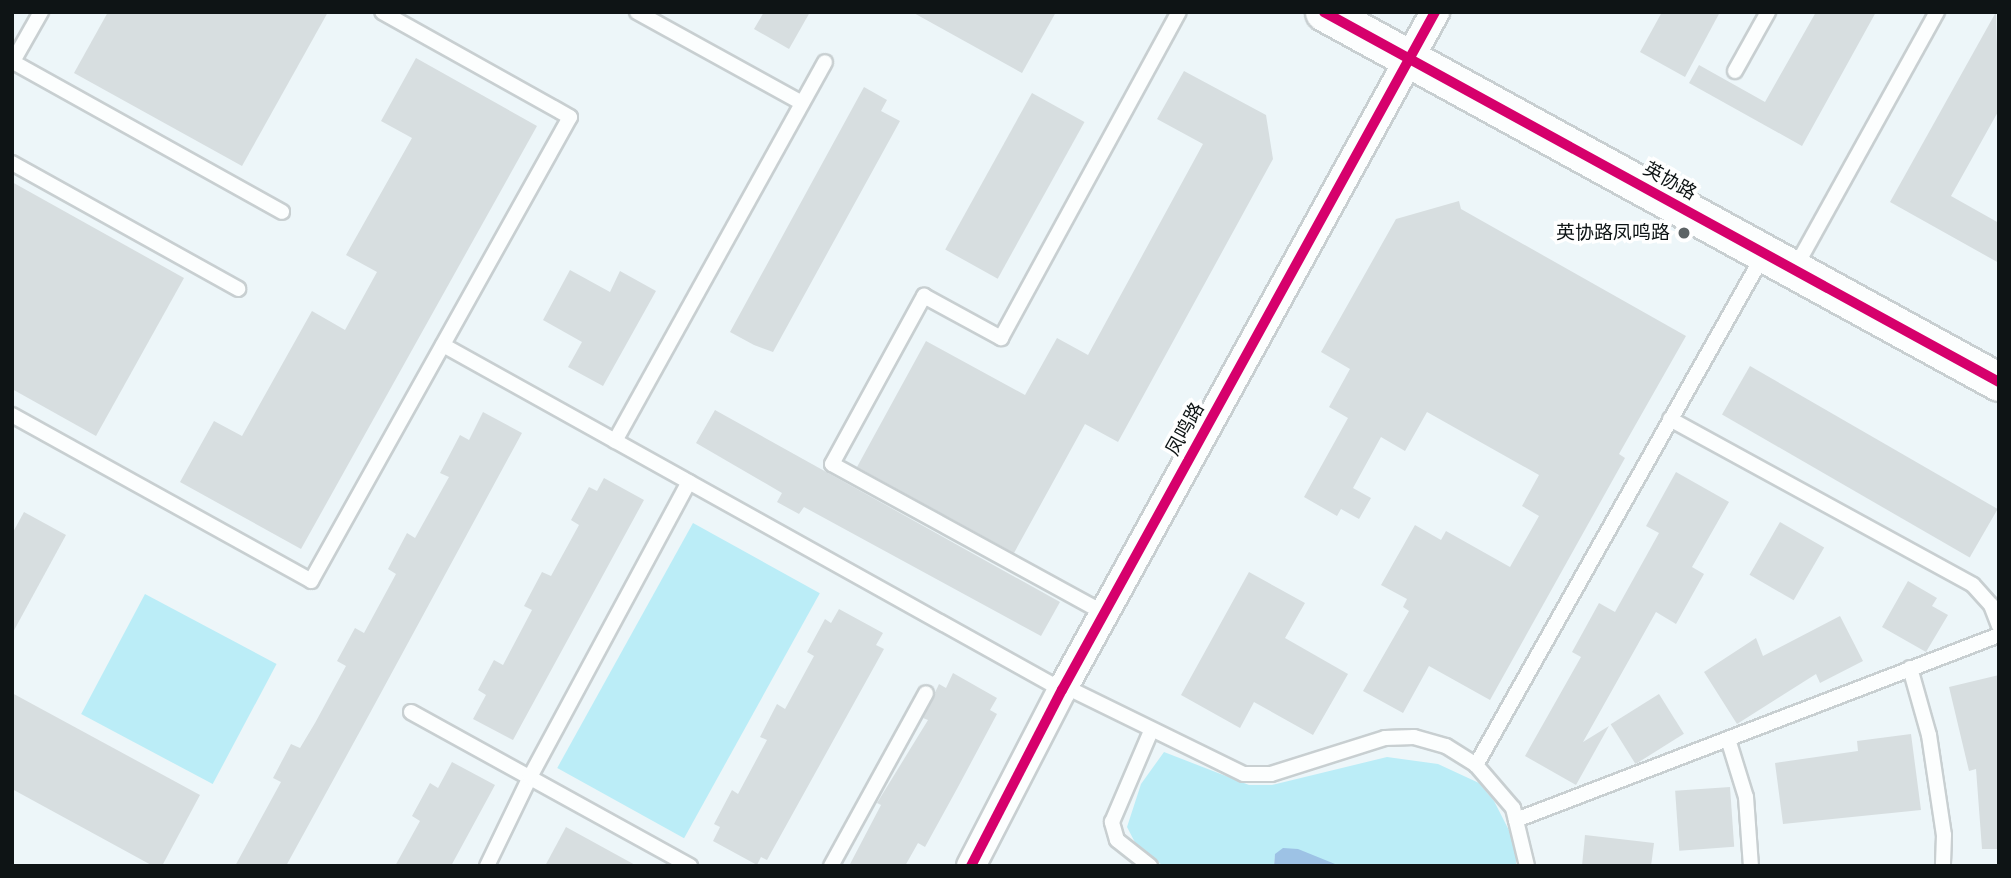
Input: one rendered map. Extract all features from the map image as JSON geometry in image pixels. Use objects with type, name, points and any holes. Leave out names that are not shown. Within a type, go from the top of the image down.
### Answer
[{"type":"street","name":"英协路","points":[[1324,12],[1999,382]]},
{"type":"street","name":"凤鸣路","points":[[971,866],[1063,688],[1435,12]]},
{"type":"lane","points":[[41,12],[13,63],[282,212]]},
{"type":"lane","points":[[12,415],[311,582],[570,117],[382,12]]},
{"type":"lane","points":[[637,12],[802,103]]},
{"type":"lane","points":[[1104,613],[832,464],[924,296],[1001,338],[1179,12]]},
{"type":"lane","points":[[1735,71],[1768,12]]},
{"type":"lane","points":[[1476,765],[1670,419],[1779,261],[1937,12]]},
{"type":"lane","points":[[615,441],[825,62]]},
{"type":"lane","points":[[12,163],[238,289]]},
{"type":"lane","points":[[443,345],[1063,688],[1244,774],[1271,774],[1385,738],[1414,737],[1446,746],[1476,765],[1498,788],[1517,820],[1527,866]]},
{"type":"lane","points":[[1670,419],[1973,585],[1990,606],[1999,626]]},
{"type":"lane","points":[[487,866],[530,777],[689,482]]},
{"type":"lane","points":[[1517,820],[1999,635]]},
{"type":"lane","points":[[1910,668],[1930,735],[1944,835],[1943,866]]},
{"type":"lane","points":[[831,866],[926,693]]},
{"type":"lane","points":[[411,712],[690,866]]},
{"type":"lane","points":[[1150,866],[1117,840],[1112,822],[1151,731]]},
{"type":"lane","points":[[1728,739],[1746,797],[1751,866]]},
{"type":"shaded area","points":[[693,523],[820,593],[684,838],[557,768]]},
{"type":"shaded area","points":[[145,594],[277,664],[213,784],[81,714]]},
{"type":"shaded area","points":[[1164,752],[1249,785],[1272,785],[1387,757],[1438,764],[1479,783],[1494,801],[1516,844],[1516,866],[1340,866],[1275,855],[1274,866],[1165,866],[1141,854],[1127,827],[1141,784]]},
{"type":"shaded area","points":[[1283,848],[1298,849],[1340,866],[1274,866],[1275,854]]},
{"type":"building","points":[[108,12],[328,12],[242,166],[74,73]]},
{"type":"building","points":[[764,12],[810,12],[789,49],[754,29]]},
{"type":"building","points":[[912,12],[1056,12],[1022,73]]},
{"type":"building","points":[[1662,12],[1720,12],[1685,77],[1640,52]]},
{"type":"building","points":[[1816,12],[1876,12],[1802,146],[1689,83],[1699,65],[1765,102]]},
{"type":"building","points":[[1996,12],[1999,110],[1951,196],[1999,223],[1999,263],[1890,202]]},
{"type":"building","points":[[416,58],[537,126],[301,549],[180,482],[214,421],[242,436],[312,311],[345,330],[377,272],[346,255],[412,138],[381,121]]},
{"type":"building","points":[[1184,71],[1266,115],[1273,159],[1118,442],[1085,424],[1014,553],[857,467],[926,341],[1025,395],[1057,338],[1088,355],[1203,144],[1157,119]]},
{"type":"building","points":[[864,87],[887,100],[881,111],[900,121],[773,352],[754,345],[730,332]]},
{"type":"building","points":[[1032,93],[1084,122],[998,279],[945,250]]},
{"type":"building","points":[[12,182],[184,278],[96,436],[12,389]]},
{"type":"building","points":[[1459,201],[1461,209],[1686,336],[1619,454],[1625,458],[1490,700],[1429,666],[1403,713],[1363,691],[1409,611],[1403,607],[1407,599],[1381,585],[1415,525],[1441,540],[1446,531],[1510,567],[1539,516],[1522,506],[1539,475],[1427,412],[1405,451],[1381,437],[1353,488],[1371,498],[1359,519],[1341,509],[1337,516],[1304,497],[1348,418],[1329,407],[1350,369],[1321,352],[1396,219]]},
{"type":"building","points":[[570,270],[610,292],[620,271],[656,291],[603,386],[568,367],[582,342],[543,320]]},
{"type":"building","points":[[1750,366],[1998,509],[1970,557],[1722,414]]},
{"type":"building","points":[[715,410],[1060,602],[1041,636],[804,507],[799,514],[777,502],[782,493],[696,443]]},
{"type":"building","points":[[483,412],[522,433],[370,713],[286,866],[235,866],[281,782],[273,778],[291,744],[300,748],[315,723],[346,666],[337,661],[355,628],[364,633],[396,574],[388,569],[407,533],[415,538],[449,477],[440,473],[460,435],[469,440]]},
{"type":"building","points":[[1676,472],[1729,502],[1692,567],[1704,574],[1676,624],[1656,612],[1583,742],[1609,726],[1576,785],[1525,756],[1581,657],[1572,652],[1599,603],[1615,612],[1659,533],[1646,526]]},
{"type":"building","points":[[604,478],[644,500],[513,740],[473,719],[486,695],[478,690],[494,660],[503,665],[532,610],[524,606],[542,572],[551,576],[579,525],[571,520],[589,487],[597,491]]},
{"type":"building","points":[[24,512],[66,535],[12,634],[12,534]]},
{"type":"building","points":[[1780,522],[1824,548],[1794,600],[1750,575]]},
{"type":"building","points":[[1249,572],[1305,603],[1285,638],[1348,674],[1313,735],[1254,702],[1240,728],[1181,695]]},
{"type":"building","points":[[1908,581],[1937,598],[1932,606],[1948,615],[1926,652],[1882,627]]},
{"type":"building","points":[[839,609],[883,633],[876,645],[884,649],[767,860],[761,857],[757,865],[713,841],[720,827],[714,824],[732,790],[738,794],[767,740],[760,737],[777,704],[785,709],[814,656],[807,652],[825,619],[831,623]]},
{"type":"building","points":[[1840,616],[1863,661],[1820,683],[1816,674],[1737,724],[1704,672],[1756,638],[1763,656]]},
{"type":"building","points":[[953,673],[997,698],[990,710],[997,714],[958,787],[925,847],[918,843],[905,866],[849,866],[881,805],[877,803],[928,720],[923,718],[939,684],[946,688]]},
{"type":"building","points":[[1999,675],[1999,849],[1982,849],[1976,769],[1969,771],[1949,687]]},
{"type":"building","points":[[12,693],[200,795],[162,866],[153,866],[12,789]]},
{"type":"building","points":[[1659,694],[1684,734],[1636,764],[1611,724]]},
{"type":"building","points":[[1911,734],[1921,810],[1783,824],[1775,763],[1858,751],[1857,741]]},
{"type":"building","points":[[452,762],[495,785],[451,866],[395,866],[420,821],[412,816],[430,783],[438,788]]},
{"type":"building","points":[[1730,787],[1734,847],[1679,851],[1675,791]]},
{"type":"building","points":[[566,827],[637,866],[545,866]]},
{"type":"building","points":[[1585,835],[1654,843],[1651,866],[1582,866]]},
{"type":"cycle path","points":[[1324,12],[1999,382]]},
{"type":"cycle path","points":[[971,866],[1062,690],[1435,12]]},
{"type":"place","name":"英协路凤鸣路","points":[[1684,233]]}]
